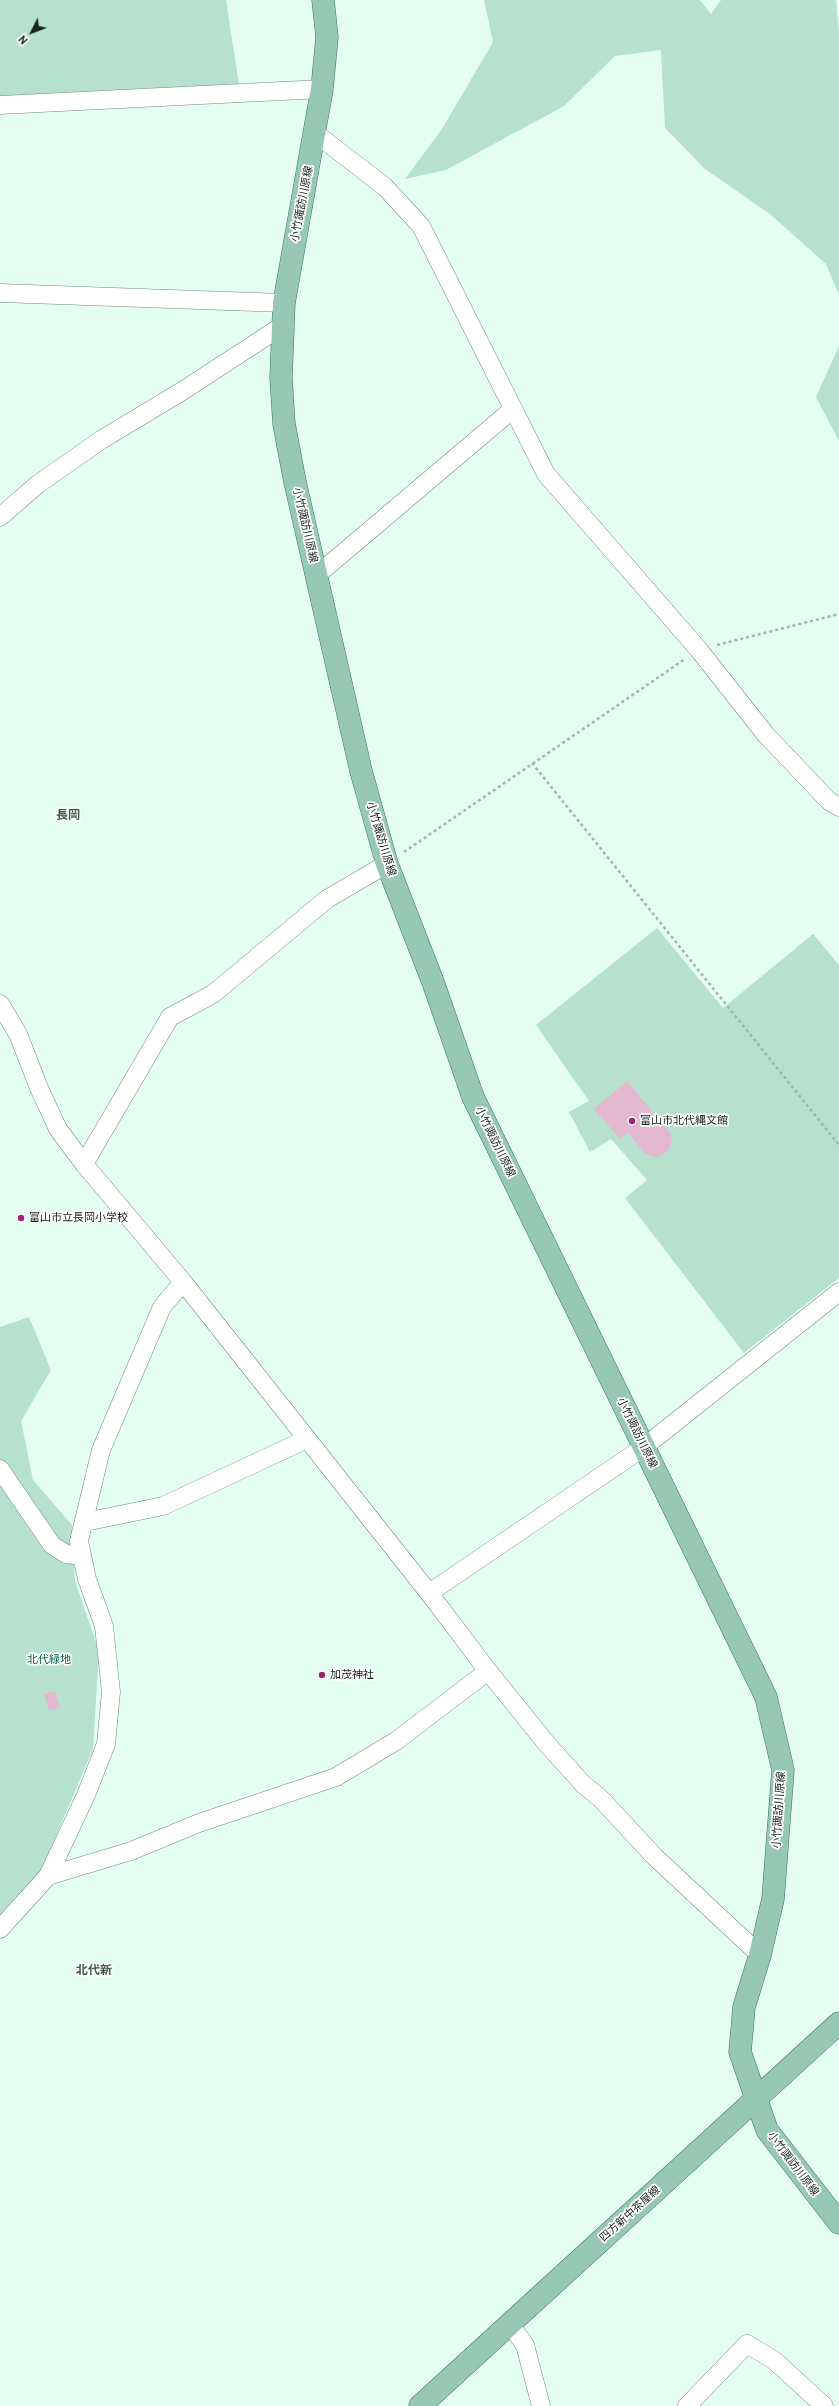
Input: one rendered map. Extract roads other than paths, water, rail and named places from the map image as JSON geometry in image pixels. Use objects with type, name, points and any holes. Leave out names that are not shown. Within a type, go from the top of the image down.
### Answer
[{"type":"main road","name":"小竹諏訪川原線","points":[[323,0],[327,37],[322,89],[284,303],[281,378],[284,424],[316,575],[361,771],[387,864],[433,982],[473,1097],[766,1697],[783,1770],[773,1899],[760,1955],[744,2007],[740,2052],[767,2130],[839,2223]]},
{"type":"main road","name":"四方新中茶屋線","points":[[420,2406],[509,2323],[839,2023]]},
{"type":"street","points":[[0,105],[322,89]]},
{"type":"street","points":[[315,133],[385,187],[421,226],[546,474],[699,650],[766,735],[829,801],[839,807]]},
{"type":"street","points":[[0,293],[284,303]]},
{"type":"street","points":[[0,517],[38,484],[88,449],[282,326]]},
{"type":"street","points":[[316,575],[514,409]]},
{"type":"street","points":[[84,1164],[170,1017],[213,994],[327,899],[387,864]]},
{"type":"street","points":[[0,1004],[18,1034],[39,1088],[58,1129],[84,1164],[183,1282],[429,1593],[488,1672],[547,1744],[583,1784],[601,1799],[655,1857],[760,1955]]},
{"type":"street","points":[[0,1929],[48,1876],[86,1795],[106,1744],[111,1692],[104,1626],[87,1579],[79,1541],[85,1522],[101,1450],[162,1308],[183,1282]]},
{"type":"street","points":[[429,1593],[644,1447],[839,1292]]},
{"type":"street","points":[[85,1522],[163,1506],[307,1439]]},
{"type":"street","points":[[0,1469],[52,1545],[66,1554],[82,1556]]},
{"type":"street","points":[[48,1876],[131,1851],[199,1823],[336,1777],[396,1741],[488,1672]]},
{"type":"street","points":[[509,2323],[525,2345],[541,2406]]},
{"type":"street","points":[[687,2406],[747,2344],[775,2361],[824,2406]]},
{"type":"place","name":"富山市北代縄文館","points":[[632,1121]]},
{"type":"place","name":"富山市立長岡小学校","points":[[21,1218]]},
{"type":"place","name":"加茂神社","points":[[322,1675]]},
{"type":"district","name":"長岡","points":[[68,816]]},
{"type":"district","name":"北代新","points":[[94,1971]]},
{"type":"park label","name":"北代緑地","points":[[49,1660]]}]
